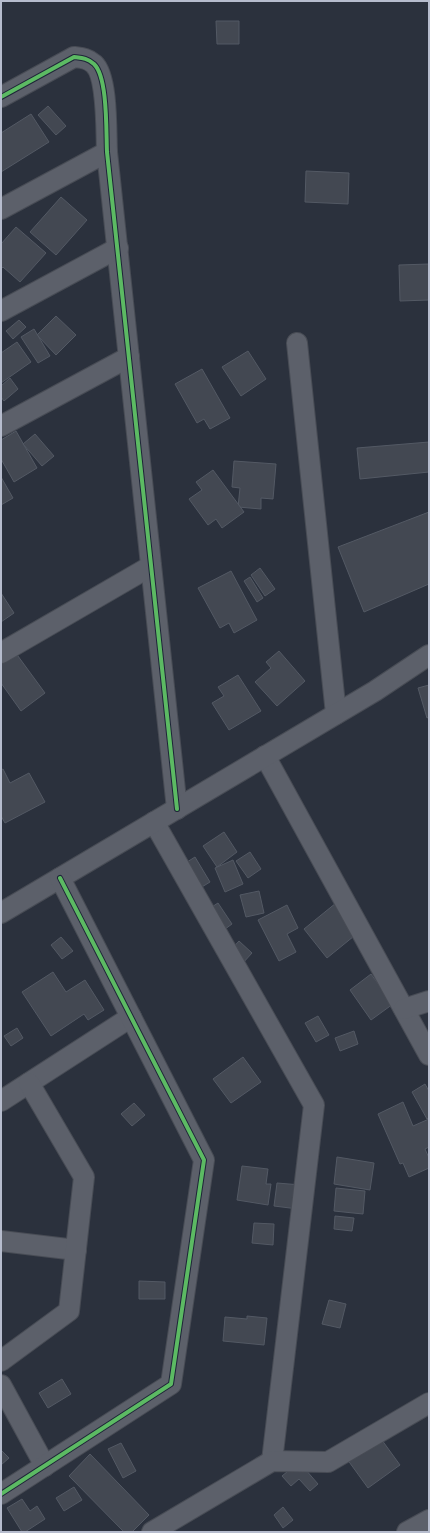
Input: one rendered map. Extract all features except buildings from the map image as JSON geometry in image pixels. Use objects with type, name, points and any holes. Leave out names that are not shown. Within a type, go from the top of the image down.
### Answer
[{"type":"street","points":[[1,97],[74,57],[85,58],[95,65],[104,89],[107,152],[177,809]]},
{"type":"street","points":[[1,209],[107,152]]},
{"type":"street","points":[[1,311],[118,248]]},
{"type":"street","points":[[297,342],[336,714]]},
{"type":"street","points":[[1,426],[129,357]]},
{"type":"street","points":[[1,653],[151,566]]},
{"type":"street","points":[[1,913],[375,691],[429,655]]},
{"type":"street","points":[[265,756],[429,1055]]},
{"type":"street","points":[[154,822],[314,1105],[272,1461]]},
{"type":"street","points":[[1,1494],[172,1384],[204,1160],[60,878]]},
{"type":"street","points":[[404,1009],[429,1001]]},
{"type":"street","points":[[1,1101],[131,1017]]},
{"type":"street","points":[[1,1361],[69,1311],[84,1178],[29,1083]]},
{"type":"street","points":[[1,1241],[76,1250]]},
{"type":"street","points":[[1,1385],[45,1466]]},
{"type":"street","points":[[152,1532],[272,1461],[328,1462],[429,1403]]},
{"type":"street","points":[[407,1532],[429,1520]]},
{"type":"cycle path","points":[[1,97],[74,57],[87,59],[94,64],[99,71],[102,81],[105,106],[107,152],[177,809]]},
{"type":"cycle path","points":[[1,1494],[171,1384],[204,1160],[60,878]]}]
